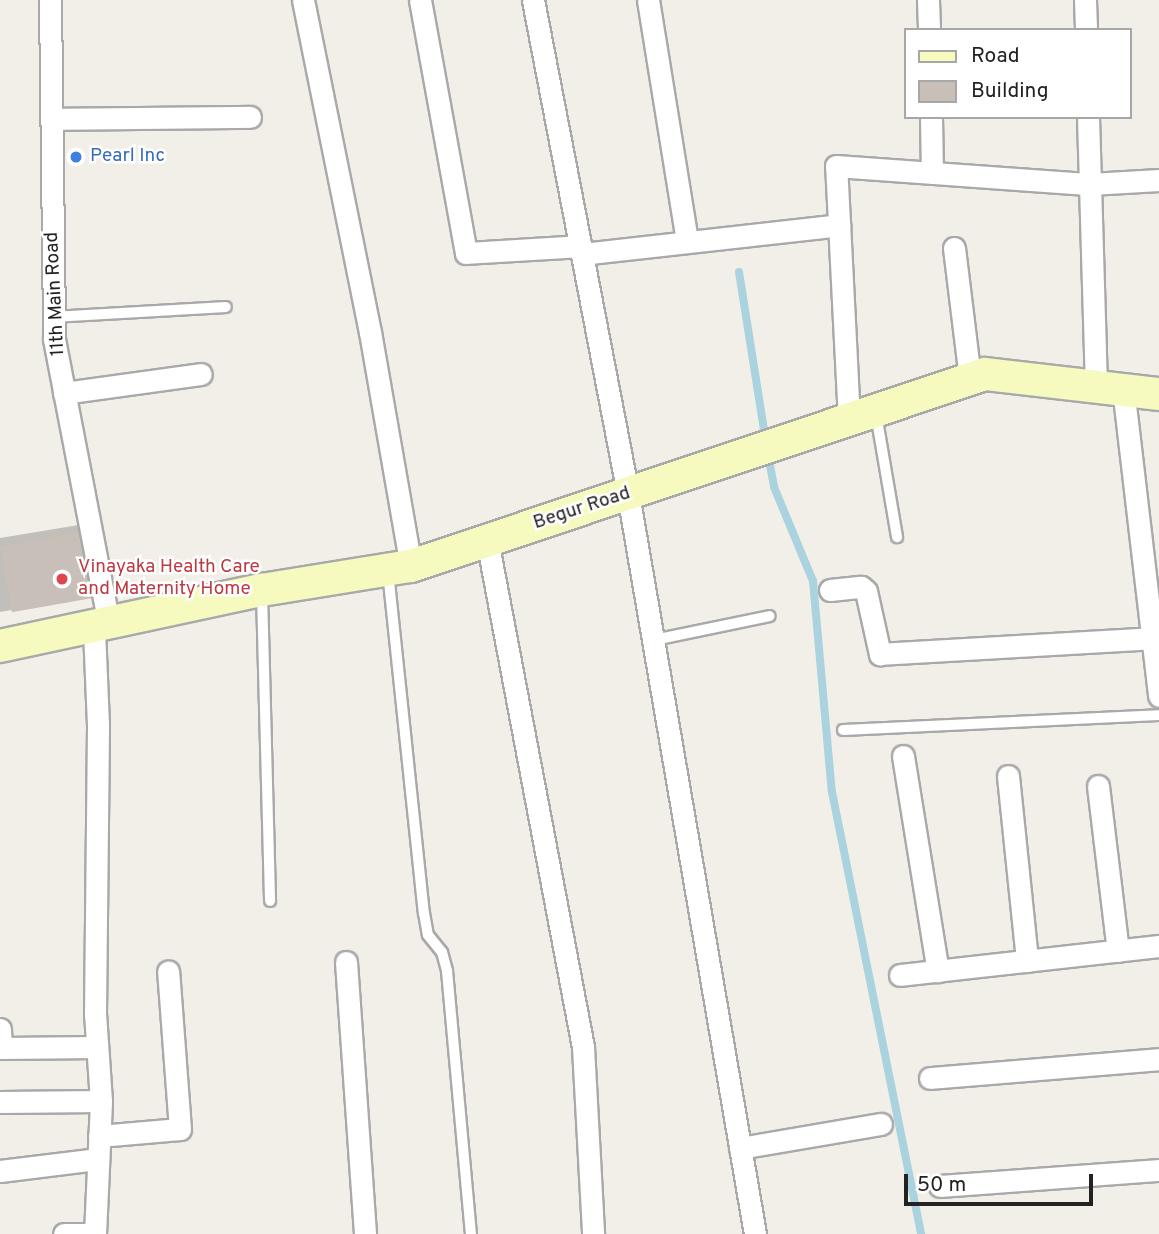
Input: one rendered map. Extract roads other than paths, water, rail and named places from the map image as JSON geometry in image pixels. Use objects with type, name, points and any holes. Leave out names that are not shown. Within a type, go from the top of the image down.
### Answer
[{"type":"main road","name":"Begur Road","points":[[0,646],[262,590],[399,568],[985,374],[1109,386],[1159,394]]},
{"type":"street","name":"11th Main Road","points":[[50,0],[53,317],[101,626],[97,1047],[101,1101],[95,1234],[64,1234]]},
{"type":"street","points":[[303,0],[370,332],[399,568]]},
{"type":"street","points":[[420,0],[466,253],[581,250],[687,242],[839,225]]},
{"type":"street","points":[[533,0],[628,494],[755,1234]]},
{"type":"street","points":[[648,0],[687,242]]},
{"type":"street","points":[[928,0],[929,28]]},
{"type":"street","points":[[1085,0],[1086,28]]},
{"type":"street","points":[[51,119],[250,117]]},
{"type":"street","points":[[931,119],[932,173]]},
{"type":"street","points":[[1088,119],[1090,184],[1109,386],[1156,637],[1159,696]]},
{"type":"street","points":[[862,416],[839,225],[836,166],[1090,184],[1159,180]]},
{"type":"street","points":[[954,248],[970,379]]},
{"type":"street","points":[[64,393],[201,374]]},
{"type":"street","points":[[487,540],[583,1047],[593,1234]]},
{"type":"street","points":[[831,590],[861,587],[866,591],[880,654],[1156,637]]},
{"type":"street","points":[[903,756],[938,971]]},
{"type":"street","points":[[1008,776],[1027,961]]},
{"type":"street","points":[[1098,786],[1118,951]]},
{"type":"street","points":[[900,975],[1159,946]]},
{"type":"street","points":[[346,962],[365,1234]]},
{"type":"street","points":[[99,1136],[180,1129],[168,971]]},
{"type":"street","points":[[0,1029],[1,1048],[97,1047]]},
{"type":"street","points":[[929,1078],[1159,1059]]},
{"type":"street","points":[[0,1102],[101,1101]]},
{"type":"street","points":[[740,1148],[881,1124]]},
{"type":"street","points":[[0,1171],[98,1159]]},
{"type":"street","points":[[940,1186],[1159,1170]]},
{"type":"lane","points":[[53,317],[226,307]]},
{"type":"lane","points":[[862,416],[897,537]]},
{"type":"lane","points":[[399,568],[424,913],[428,935],[442,952],[447,971],[471,1234]]},
{"type":"lane","points":[[262,590],[270,901]]},
{"type":"lane","points":[[654,640],[770,616]]},
{"type":"lane","points":[[843,730],[1159,715]]},
{"type":"waterway","points":[[739,272],[766,442]]},
{"type":"waterway","points":[[768,455],[774,487],[813,581],[832,792],[921,1234]]},
{"type":"place","name":"Pearl Inc","points":[[76,157]]},
{"type":"place","name":"Vinayaka Health Care and Maternity Home","points":[[62,579]]}]
